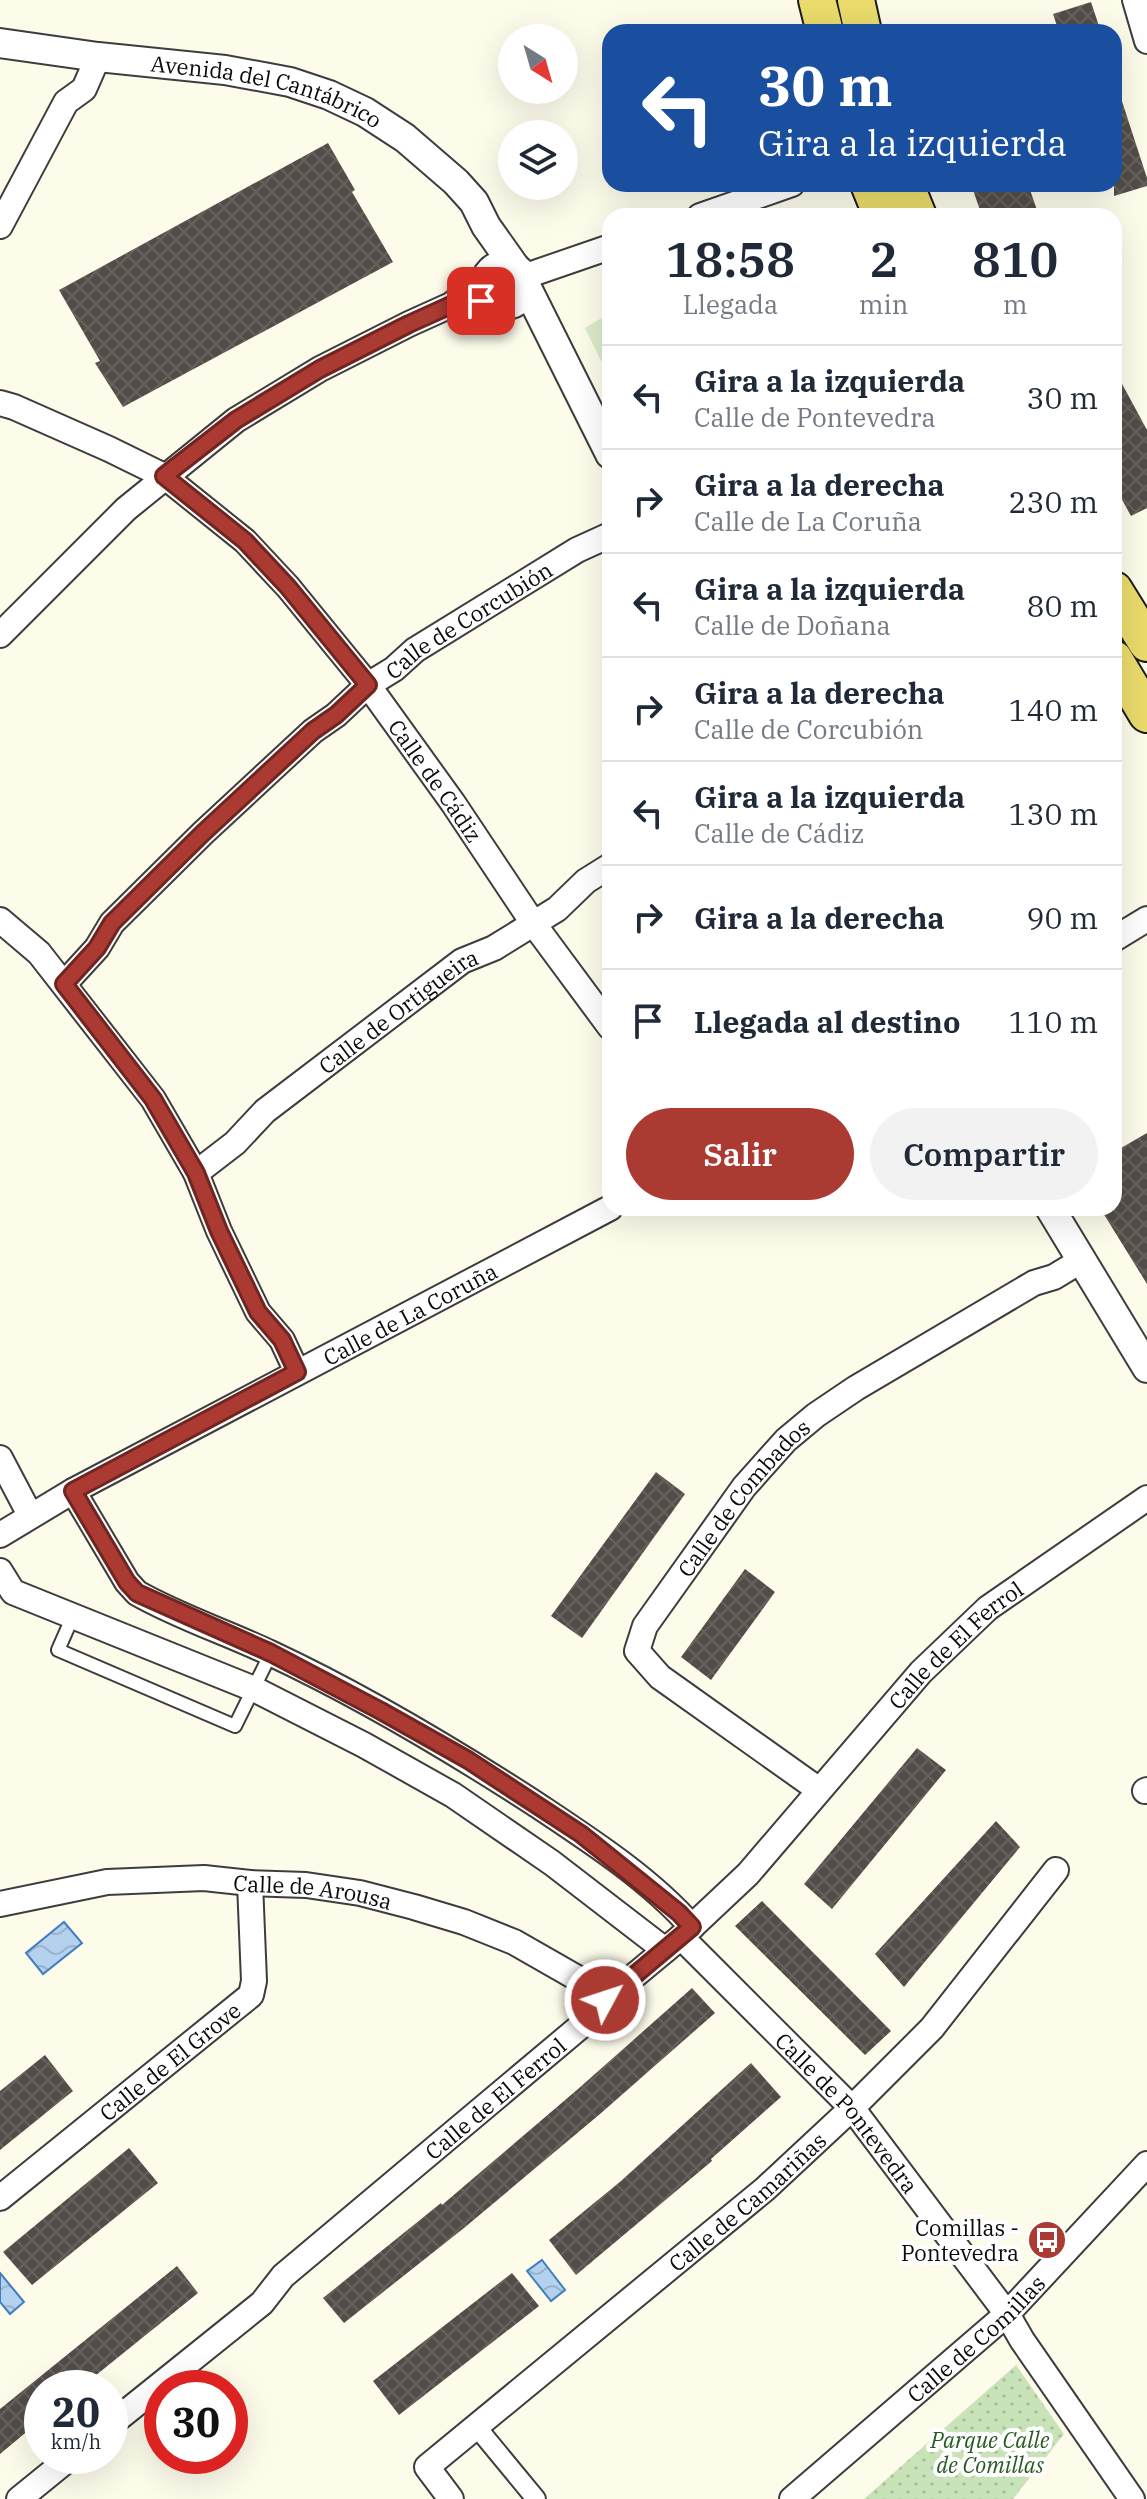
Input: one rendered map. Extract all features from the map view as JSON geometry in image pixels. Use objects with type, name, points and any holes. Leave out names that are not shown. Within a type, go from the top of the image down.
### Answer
[{"type":"main road","points":[[817,0],[823,24]]},
{"type":"main road","points":[[856,0],[861,24]]},
{"type":"main road","points":[[1122,603],[1147,643]]},
{"type":"main road","points":[[1122,672],[1147,714]]},
{"type":"street","points":[[1135,0],[1147,41]]},
{"type":"street","name":"Avenida del Cantábrico","points":[[0,43],[225,70],[290,82],[329,95],[365,112],[405,138],[456,182],[474,202],[490,242],[508,275],[548,329],[602,438]]},
{"type":"street","points":[[0,226],[66,102],[84,89],[98,57]]},
{"type":"street","points":[[723,208],[769,192]]},
{"type":"street","points":[[0,635],[126,509],[236,420],[320,369],[508,275],[602,249]]},
{"type":"street","points":[[500,304],[484,289],[508,275]]},
{"type":"street","points":[[451,305],[481,301],[500,304],[522,311],[548,329]]},
{"type":"street","name":"Calle de Cádiz","points":[[0,403],[164,476],[245,541],[288,587],[368,685],[453,803],[533,923],[602,1016]]},
{"type":"street","name":"Calle de Corcubión","points":[[64,984],[97,948],[112,923],[203,833],[313,731],[336,715],[368,685],[394,669],[415,650],[577,550],[602,539]]},
{"type":"street","name":"Calle de Ortigueira","points":[[196,1173],[235,1143],[265,1111],[462,961],[494,948],[557,909],[586,881],[602,871]]},
{"type":"street","points":[[1122,934],[1147,919]]},
{"type":"street","points":[[0,920],[39,953],[153,1099],[196,1173],[219,1231],[258,1312],[282,1340],[297,1372]]},
{"type":"street","name":"Calle de La Coruña","points":[[0,1535],[73,1491],[602,1212]]},
{"type":"street","points":[[1055,1216],[1147,1368]]},
{"type":"street","name":"Calle de Combados","points":[[819,1790],[660,1677],[637,1651],[645,1626],[744,1487],[786,1440],[856,1388],[1034,1283],[1054,1277],[1082,1260]]},
{"type":"street","points":[[0,1458],[30,1515]]},
{"type":"street","name":"Calle de Pontevedra","points":[[73,1491],[127,1582],[137,1593],[271,1653],[468,1760],[581,1834],[659,1895],[686,1932],[852,2108],[1007,2314],[1132,2499]]},
{"type":"street","name":"Calle de El Ferrol","points":[[128,2411],[262,2303],[283,2276],[588,2020],[605,2000],[686,1932],[748,1874],[921,1672],[988,1608],[1147,1498]]},
{"type":"street","name":"Calle de Pontevedra","points":[[0,1571],[13,1592],[254,1689],[364,1745],[453,1795],[552,1863],[686,1932]]},
{"type":"street","name":"Calle de Camariñas","points":[[451,2499],[427,2467],[765,2189],[852,2108],[932,2028],[1056,1870]]},
{"type":"street","name":"Calle de Arousa","points":[[0,1904],[107,1882],[204,1878],[306,1885],[360,1893],[464,1922],[514,1942],[591,1986],[605,2000]]},
{"type":"street","name":"Calle de El Grove","points":[[0,2198],[251,1995],[254,1981],[250,1883]]},
{"type":"street","name":"Calle de Comillas","points":[[792,2499],[1007,2314],[1147,2164]]},
{"type":"street","points":[[475,2425],[536,2499]]},
{"type":"street","points":[[19,2499],[50,2474]]},
{"type":"lane","points":[[73,1616],[58,1650],[235,1726],[271,1653]]},
{"type":"green space","points":[[602,318],[602,363],[585,328]]},
{"type":"green space","name":"Parque Calle de Comillas","points":[[1016,2365],[1064,2434],[1013,2499],[864,2499]]},
{"type":"water","points":[[64,1922],[82,1943],[43,1974],[26,1953]]},
{"type":"water","points":[[542,2260],[565,2290],[551,2301],[527,2271]]},
{"type":"water","points":[[0,2273],[24,2302],[10,2314],[0,2302]]},
{"type":"building","points":[[1091,2],[1098,24],[1056,24],[1053,14]]},
{"type":"building","points":[[1122,101],[1147,186],[1114,196],[1114,192],[1122,192]]},
{"type":"building","points":[[328,143],[355,190],[352,192],[393,262],[123,407],[95,363],[100,361],[59,290]]},
{"type":"building","points":[[974,192],[1031,192],[1036,208],[979,208]]},
{"type":"building","points":[[1122,384],[1147,430],[1147,508],[1131,516],[1122,500]]},
{"type":"building","points":[[1147,1133],[1147,1284],[1105,1216],[1122,1216],[1122,1147]]},
{"type":"building","points":[[656,1472],[685,1494],[582,1638],[551,1616]]},
{"type":"building","points":[[745,1569],[775,1592],[711,1680],[681,1657]]},
{"type":"building","points":[[917,1748],[946,1770],[832,1909],[804,1884]]},
{"type":"building","points":[[996,1821],[1020,1847],[904,1987],[875,1954]]},
{"type":"building","points":[[762,1901],[891,2031],[865,2055],[735,1926]]},
{"type":"building","points":[[692,1988],[715,2013],[464,2228],[344,2323],[323,2298],[442,2205]]},
{"type":"building","points":[[45,2055],[73,2091],[0,2150],[0,2091]]},
{"type":"building","points":[[751,2063],[781,2097],[712,2161],[576,2275],[549,2240],[621,2181]]},
{"type":"building","points":[[129,2148],[158,2183],[32,2285],[3,2252]]},
{"type":"building","points":[[177,2266],[198,2293],[102,2370],[48,2370]]},
{"type":"building","points":[[512,2273],[539,2306],[399,2415],[373,2381]]},
{"type":"building","points":[[24,2390],[24,2434],[0,2454],[0,2409]]},
{"type":"place","name":"Comillas - Pontevedra","points":[[1047,2240]]},
{"type":"route","points":[[481,301],[451,305],[320,369],[236,420],[164,476],[245,541],[288,587],[368,685],[336,715],[313,731],[203,833],[112,923],[97,948],[64,984],[153,1099],[196,1173],[219,1231],[258,1312],[282,1340],[297,1372],[73,1491],[127,1582],[137,1593],[271,1653],[468,1760],[581,1834],[679,1913],[692,1927],[605,2000]]}]
